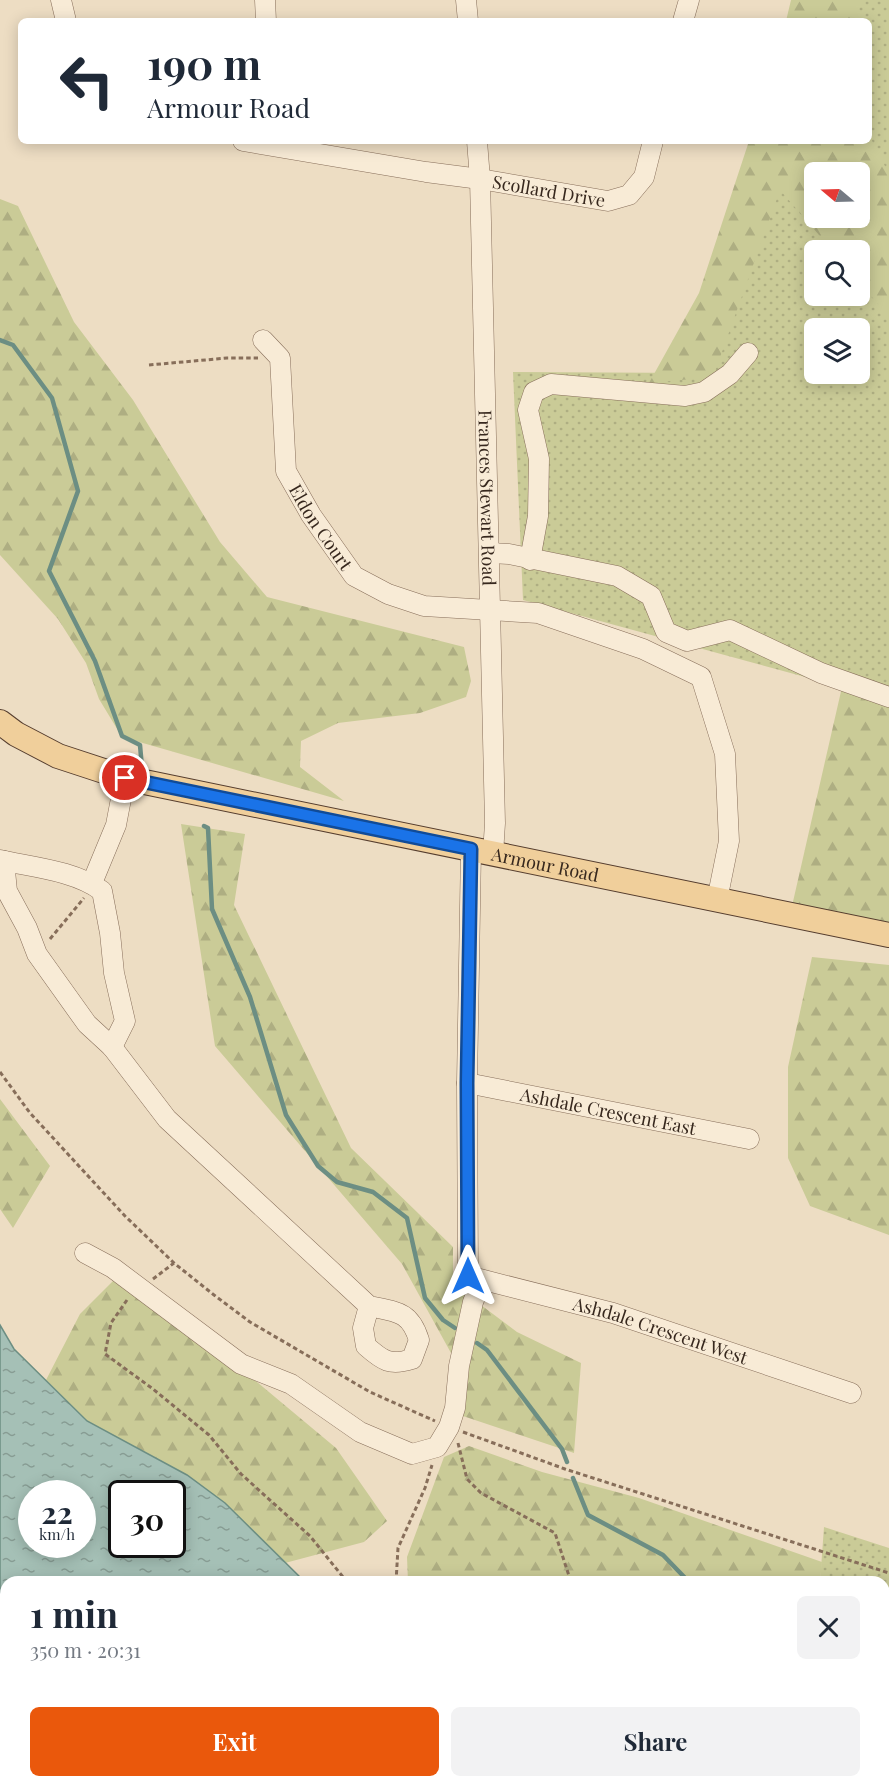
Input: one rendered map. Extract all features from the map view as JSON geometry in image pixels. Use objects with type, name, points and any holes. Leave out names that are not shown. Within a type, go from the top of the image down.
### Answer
[{"type":"main road","name":"Armour Road","points":[[0,722],[16,734],[58,756],[125,778],[889,935]]},
{"type":"street","points":[[61,0],[65,18]]},
{"type":"street","points":[[265,0],[266,18]]},
{"type":"street","points":[[466,0],[468,18]]},
{"type":"street","points":[[684,18],[689,0]]},
{"type":"street","name":"Scollard Drive","points":[[275,144],[426,172],[608,201],[628,195],[644,177],[652,144]]},
{"type":"street","name":"Frances Stewart Road","points":[[475,1278],[467,1083],[482,851],[495,823],[490,554],[477,144]]},
{"type":"street","points":[[263,340],[280,358]]},
{"type":"street","points":[[530,560],[538,516],[539,482],[539,459],[528,411],[534,393],[550,384],[685,396],[704,392],[730,374],[748,353]]},
{"type":"street","name":"Eldon Court","points":[[280,358],[286,471],[311,515],[354,576],[388,594],[424,606],[538,613],[643,649],[701,677],[725,754],[729,841],[717,900]]},
{"type":"street","points":[[490,554],[510,554],[530,560],[617,576],[651,596],[666,632],[687,641],[730,630],[821,673],[889,697]]},
{"type":"street","points":[[92,884],[116,825],[125,778]]},
{"type":"street","points":[[112,1047],[125,1021],[114,973],[110,933],[102,891],[79,878],[2,860],[7,891],[27,928],[37,954],[87,1024],[112,1047],[167,1119],[369,1306]]},
{"type":"street","name":"Ashdale Crescent East","points":[[467,1083],[749,1139]]},
{"type":"street","points":[[85,1253],[113,1268],[241,1364],[291,1384],[360,1432],[412,1454],[437,1447],[452,1428],[459,1366],[473,1302],[475,1278]]},
{"type":"street","name":"Ashdale Crescent West","points":[[475,1278],[613,1313],[851,1393]]},
{"type":"path","points":[[149,365],[227,358],[280,358]]},
{"type":"path","points":[[37,954],[86,896],[92,884]]},
{"type":"path","points":[[0,1072],[30,1113],[125,1216],[174,1263],[250,1322],[370,1392],[452,1428],[565,1469],[889,1573]]},
{"type":"path","points":[[174,1263],[128,1300],[111,1323],[105,1354],[153,1389],[209,1435],[241,1474],[310,1536],[341,1576]]},
{"type":"path","points":[[452,1428],[467,1479],[481,1493],[555,1533],[569,1576]]},
{"type":"path","points":[[396,1576],[398,1548],[425,1488],[437,1447]]},
{"type":"green space","points":[[791,0],[860,0],[857,18],[787,18]]},
{"type":"green space","points":[[794,0],[889,0],[889,705],[842,687],[523,600],[513,372],[700,373],[758,144],[872,144],[872,18],[790,18]]},
{"type":"green space","points":[[872,141],[889,174],[889,317],[870,295],[870,240],[823,240],[813,228],[870,228],[870,162],[804,162],[804,218],[780,190],[713,377],[649,383],[699,293],[748,144],[872,144]]},
{"type":"green space","points":[[0,199],[18,206],[74,322],[133,400],[220,542],[267,597],[464,647],[471,681],[466,697],[420,713],[338,723],[301,741],[300,767],[344,801],[122,737],[99,699],[86,663],[58,619],[0,555]]},
{"type":"green space","points":[[842,687],[889,705],[889,924],[792,906]]},
{"type":"green space","points":[[181,824],[245,834],[234,905],[351,1148],[453,1247],[453,1284],[517,1332],[581,1363],[574,1453],[451,1412],[451,1353],[402,1264],[215,1046]]},
{"type":"green space","points":[[812,957],[889,965],[889,1235],[810,1206],[788,1158],[788,1067]]},
{"type":"green space","points":[[0,1099],[50,1166],[13,1228],[0,1209]]},
{"type":"green space","points":[[114,1280],[257,1382],[336,1448],[387,1521],[364,1542],[285,1563],[225,1503],[187,1475],[87,1421],[46,1380],[80,1314]]},
{"type":"green space","points":[[469,1446],[542,1472],[639,1498],[822,1562],[821,1576],[408,1576],[407,1557],[444,1457]]},
{"type":"green space","points":[[824,1527],[889,1548],[889,1576],[820,1576]]},
{"type":"water","points":[[0,1325],[14,1349],[87,1421],[187,1475],[225,1503],[299,1576],[0,1576]]},
{"type":"waterway","points":[[0,340],[13,345],[52,398],[78,491],[49,571],[95,661],[122,736],[140,745],[142,768]]},
{"type":"waterway","points":[[204,826],[208,828],[212,909],[250,997],[286,1115],[318,1166],[337,1182],[373,1192],[407,1218],[425,1298],[443,1320],[455,1328]]},
{"type":"waterway","points":[[477,1343],[487,1350],[562,1449],[567,1462]]},
{"type":"waterway","points":[[573,1478],[588,1515],[663,1555],[683,1576]]},
{"type":"route","points":[[125,778],[471,849],[467,1083],[468,1276]]}]
